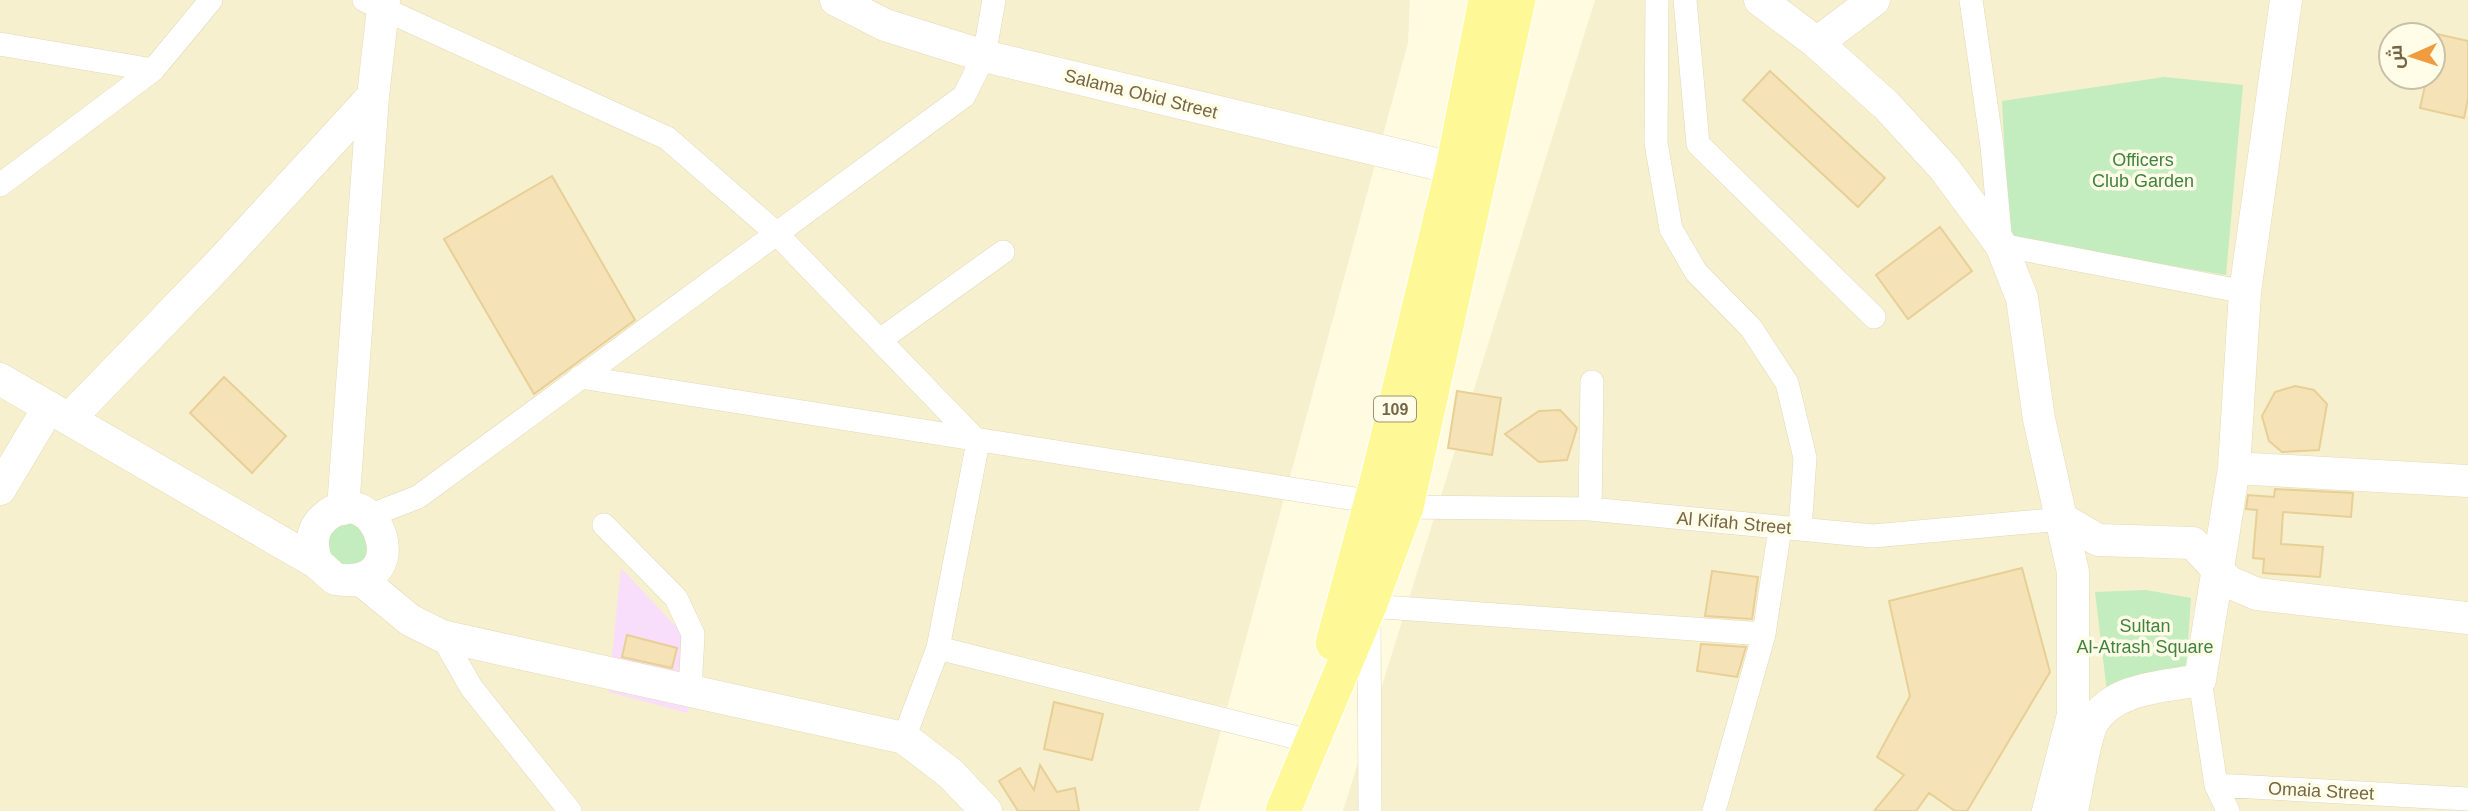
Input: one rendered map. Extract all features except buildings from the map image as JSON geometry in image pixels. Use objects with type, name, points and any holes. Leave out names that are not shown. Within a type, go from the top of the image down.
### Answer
[{"type":"main road","name":"Salama Obid Street","points":[[836,0],[885,25],[984,56],[1453,168]]},
{"type":"main road","name":"109","points":[[1282,811],[1298,738],[1334,642],[1372,500],[1453,168],[1486,0]]},
{"type":"main road","points":[[1282,811],[1369,606],[1406,507],[1518,0]]},
{"type":"main road","points":[[1760,0],[1817,43],[1886,105],[1936,159],[2001,245],[2022,298],[2039,419],[2073,572],[2073,715],[2048,811]]},
{"type":"main road","points":[[1817,43],[1874,0]]},
{"type":"main road","points":[[2072,811],[2092,723],[2110,703],[2136,692],[2200,680],[2234,468],[2245,292],[2286,0]]},
{"type":"main road","points":[[344,515],[377,3]]},
{"type":"main road","points":[[0,489],[59,413],[218,265],[373,96]]},
{"type":"main road","points":[[0,379],[234,516],[317,563],[335,579],[360,579],[376,568],[384,549],[383,536],[344,515],[277,522],[234,516]]},
{"type":"main road","points":[[2234,468],[2468,481]]},
{"type":"main road","points":[[317,563],[312,549],[313,534],[344,515]]},
{"type":"main road","points":[[2062,519],[2098,540],[2193,543],[2229,582],[2257,594],[2468,618]]},
{"type":"main road","points":[[360,579],[410,621],[442,636],[904,738],[951,774],[986,811]]},
{"type":"street","points":[[0,185],[153,70],[211,0]]},
{"type":"street","points":[[384,549],[398,521],[418,497],[964,96],[984,56],[993,0]]},
{"type":"street","points":[[1657,0],[1656,143],[1671,229],[1696,272],[1751,328],[1787,383],[1805,458],[1764,634],[1714,811]]},
{"type":"street","points":[[1685,0],[1698,144],[1874,317]]},
{"type":"street","points":[[1971,0],[1992,146],[2001,245],[2245,292]]},
{"type":"street","points":[[377,3],[667,138],[776,233],[978,442],[938,648],[904,738]]},
{"type":"street","points":[[0,44],[153,70]]},
{"type":"street","points":[[880,340],[1003,252]]},
{"type":"street","name":"Al Kifah Street","points":[[580,377],[978,442],[1406,507],[1590,509],[1873,536],[2062,519]]},
{"type":"street","points":[[1590,509],[1592,383]]},
{"type":"street","points":[[344,515],[418,497]]},
{"type":"street","points":[[604,525],[676,598],[692,634],[690,692]]},
{"type":"street","points":[[1370,811],[1369,606],[1764,634]]},
{"type":"street","points":[[442,636],[471,687],[570,811]]},
{"type":"street","points":[[938,648],[1298,738]]},
{"type":"street","points":[[2200,680],[2217,785],[2228,811]]},
{"type":"street","name":"Omaia Street","points":[[2217,785],[2399,803],[2468,799]]},
{"type":"shaded area","points":[[0,0],[1410,0],[1408,43],[1199,811],[0,811]]},
{"type":"shaded area","points":[[1595,0],[2468,0],[2468,811],[1343,811]]},
{"type":"shaded area","points":[[621,568],[682,633],[688,713],[608,692]]},
{"type":"green space","name":"Officers Club Garden","points":[[2164,77],[2243,85],[2226,275],[2009,238],[2002,101]]},
{"type":"green space","points":[[341,520],[368,528],[368,557],[361,562],[342,564],[327,551],[324,543]]},
{"type":"green space","name":"Sultan Al-Atrash Square","points":[[2146,590],[2191,598],[2184,699],[2108,700],[2095,592]]}]
